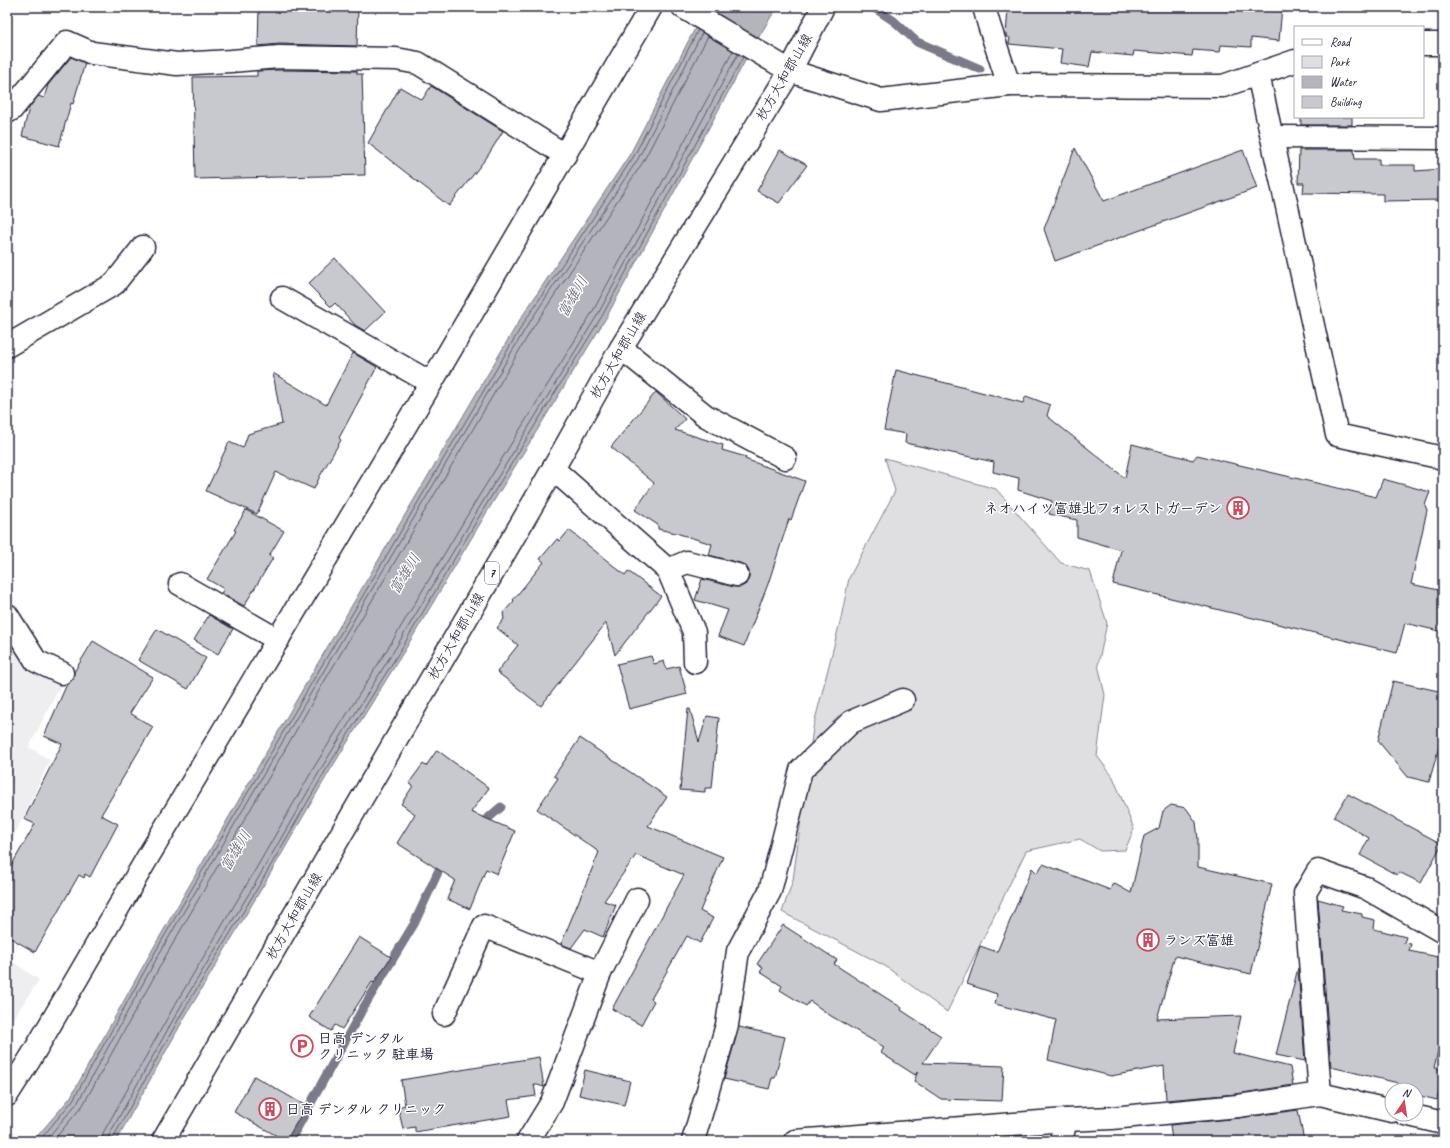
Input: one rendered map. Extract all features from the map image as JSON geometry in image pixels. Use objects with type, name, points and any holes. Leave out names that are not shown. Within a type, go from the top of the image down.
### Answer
[{"type":"street","points":[[7,1095],[30,1059],[153,848],[431,383],[651,7]]},
{"type":"street","name":"枚方大和郡山線","points":[[163,1141],[553,469],[621,348],[790,71],[823,7]]},
{"type":"street","points":[[984,7],[1009,85]]},
{"type":"street","points":[[692,12],[790,71],[881,100],[1009,85],[1222,86],[1294,61]]},
{"type":"street","points":[[7,112],[12,109],[67,42],[92,53],[177,64],[279,57],[396,59],[418,64],[565,155]]},
{"type":"street","points":[[1424,44],[1443,44]]},
{"type":"street","points":[[1258,74],[1337,435],[1443,458]]},
{"type":"street","points":[[1272,136],[1443,138]]},
{"type":"street","points":[[7,346],[114,284],[143,247]]},
{"type":"street","points":[[282,298],[431,383]]},
{"type":"street","points":[[621,348],[706,416],[785,458]]},
{"type":"street","points":[[553,469],[668,570],[694,632],[695,662]]},
{"type":"street","points":[[668,570],[687,562],[737,575]]},
{"type":"street","points":[[180,584],[278,640]]},
{"type":"street","points":[[7,615],[36,661],[62,673]]},
{"type":"street","points":[[694,1141],[727,1025],[738,951],[770,891],[800,770],[851,722],[903,700]]},
{"type":"street","points":[[1320,1094],[1305,893],[1318,871],[1366,888],[1443,932]]},
{"type":"street","points":[[528,1141],[552,1102],[600,973],[637,899]]},
{"type":"street","points":[[444,1014],[484,926],[600,973]]},
{"type":"street","points":[[795,1141],[1066,1120],[1112,1118],[1222,1107],[1320,1094],[1384,1109]]},
{"type":"street","points":[[1424,1118],[1443,1123]]},
{"type":"street","points":[[1061,1141],[1066,1120]]},
{"type":"shaded area","points":[[7,598],[36,653],[67,673],[29,747],[50,760],[7,851]]},
{"type":"shaded area","points":[[7,958],[39,980],[7,1028]]},
{"type":"green space","points":[[885,458],[996,489],[1061,563],[1090,571],[1107,623],[1098,665],[1105,695],[1097,756],[1113,777],[1134,829],[1125,850],[1100,851],[1080,839],[1026,851],[947,1012],[885,966],[782,912],[793,880],[813,728],[841,618],[849,578],[895,491]]},
{"type":"water","name":"富雄川","points":[[706,7],[777,7],[752,48],[606,318],[329,772],[186,1015],[116,1141],[33,1141],[70,1098],[151,952],[311,675],[519,321],[630,154]]},
{"type":"building","points":[[259,7],[358,7],[357,46],[279,44],[258,46]]},
{"type":"building","points":[[1008,7],[1282,7],[1279,41],[1251,38],[1251,47],[1221,45],[1220,52],[1193,50],[1192,56],[1134,51],[1133,56],[1092,52],[1089,67],[1060,63],[1062,49],[1009,44],[1010,38],[1006,36]]},
{"type":"building","points":[[71,57],[85,63],[73,104],[71,103],[59,146],[22,136],[29,108],[38,96],[44,98],[48,85]]},
{"type":"building","points":[[257,71],[357,71],[357,74],[362,74],[365,175],[195,179],[193,77],[257,76]]},
{"type":"building","points":[[431,86],[503,131],[487,157],[449,206],[368,143],[400,87],[422,100]]},
{"type":"building","points":[[1301,118],[1352,118],[1352,125],[1301,125]]},
{"type":"building","points":[[1075,148],[1104,201],[1243,150],[1257,188],[1055,261],[1044,229]]},
{"type":"building","points":[[780,150],[807,165],[779,203],[757,191]]},
{"type":"building","points":[[1299,150],[1354,150],[1355,159],[1379,159],[1379,165],[1415,165],[1415,171],[1443,169],[1443,200],[1383,201],[1383,194],[1303,193],[1304,183],[1298,183]]},
{"type":"building","points":[[335,258],[385,312],[365,331],[355,325],[335,303],[331,307],[308,284]]},
{"type":"building","points":[[353,353],[377,367],[339,438],[341,440],[314,489],[276,472],[257,514],[206,491],[229,442],[243,448],[248,434],[282,424],[273,373],[326,405]]},
{"type":"building","name":"ネオハイツ富雄北フォレストガーデン","points":[[896,370],[1023,403],[1026,396],[1050,405],[1047,416],[1125,478],[1132,444],[1193,460],[1197,455],[1376,497],[1383,479],[1430,492],[1425,505],[1427,510],[1411,584],[1443,591],[1443,632],[1405,623],[1397,653],[1113,584],[1121,550],[1077,537],[1077,520],[1049,514],[1052,501],[1018,490],[1019,478],[993,472],[994,462],[905,443],[906,434],[884,430]]},
{"type":"building","points":[[656,392],[685,419],[675,430],[723,445],[722,450],[746,457],[745,459],[805,481],[791,520],[789,519],[768,584],[744,646],[718,636],[728,610],[695,600],[702,579],[734,587],[741,587],[746,584],[749,578],[749,571],[746,566],[709,555],[712,544],[658,529],[658,525],[635,510],[654,483],[611,447]]},
{"type":"building","points":[[246,510],[284,531],[269,556],[273,558],[244,606],[221,593],[224,589],[207,579],[236,531],[234,530]]},
{"type":"building","points":[[569,530],[625,575],[628,571],[661,596],[615,655],[606,623],[541,706],[497,672],[518,645],[497,628],[504,619],[503,613],[544,562],[540,559],[557,539],[560,541]]},
{"type":"building","points":[[209,615],[233,629],[218,654],[194,640]]},
{"type":"building","points":[[157,629],[206,658],[188,689],[138,660]]},
{"type":"building","points":[[93,641],[153,677],[130,713],[153,727],[101,815],[118,824],[90,877],[85,874],[84,878],[79,875],[35,952],[7,936],[7,873],[35,824],[24,819],[62,744],[44,736],[67,684],[73,679],[74,672]]},
{"type":"building","points":[[651,656],[654,664],[664,661],[666,669],[679,666],[687,694],[629,709],[617,664]]},
{"type":"building","points":[[1393,681],[1443,692],[1443,733],[1429,782],[1408,777],[1378,741]]},
{"type":"building","points":[[688,709],[690,709],[699,742],[707,716],[719,718],[712,788],[705,788],[705,792],[680,790]]},
{"type":"building","points":[[580,738],[667,797],[648,826],[723,857],[700,911],[713,918],[700,943],[687,936],[651,999],[654,1001],[641,1025],[612,1009],[684,875],[636,855],[604,901],[616,905],[603,937],[585,929],[571,948],[561,944],[599,852],[537,809],[558,778],[554,776]]},
{"type":"building","points":[[437,750],[489,788],[471,812],[515,831],[497,874],[486,869],[470,909],[447,899],[455,880],[397,843],[415,814],[401,804],[413,786],[409,783],[423,764],[426,766]]},
{"type":"building","points":[[1348,794],[1442,844],[1421,883],[1399,872],[1397,875],[1360,855],[1369,838],[1334,817]]},
{"type":"building","points":[[1171,805],[1186,808],[1196,822],[1198,839],[1198,867],[1272,884],[1251,974],[1175,956],[1157,1019],[1241,1016],[1233,1053],[1290,1067],[1293,1085],[1236,1094],[1166,1100],[1164,1066],[1111,1076],[1048,1060],[1056,1020],[995,1004],[997,994],[967,984],[980,946],[997,952],[1032,868],[1037,873],[1043,864],[1110,890],[1113,883],[1131,893],[1144,836],[1159,828],[1163,811]]},
{"type":"building","points":[[1318,899],[1343,906],[1341,910],[1362,914],[1362,917],[1375,920],[1374,929],[1406,937],[1404,943],[1411,944],[1409,951],[1443,958],[1443,1029],[1434,1068],[1443,1070],[1443,1077],[1437,1100],[1424,1097],[1424,1082],[1394,1082],[1331,1067]]},
{"type":"building","points":[[783,925],[837,960],[834,964],[902,1008],[901,1010],[941,1036],[923,1063],[1004,1066],[1002,1101],[941,1099],[914,1081],[918,1071],[915,1075],[881,1053],[884,1047],[831,1016],[810,1001],[806,1006],[780,990],[782,986],[760,972],[763,968],[757,964]]},
{"type":"building","points":[[359,937],[391,957],[374,983],[372,982],[342,1029],[335,1025],[331,1031],[309,1017]]},
{"type":"building","points":[[1298,968],[1305,1061],[1276,1055]]},
{"type":"building","points":[[739,1027],[785,1037],[775,1078],[772,1078],[769,1089],[724,1079]]},
{"type":"building","points":[[539,1057],[544,1087],[534,1084],[536,1096],[508,1100],[511,1116],[415,1132],[415,1127],[403,1129],[398,1107],[405,1105],[401,1080]]},
{"type":"building","points":[[585,1070],[630,1081],[624,1105],[579,1095]]},
{"type":"building","name":"日高 デンタル クリニック","points":[[254,1076],[306,1106],[286,1141],[234,1112]]},
{"type":"building","points":[[1298,1110],[1304,1141],[1172,1141],[1170,1125]]},
{"type":"waterway","points":[[873,7],[894,21],[917,42],[980,69]]},
{"type":"waterway","points":[[478,827],[501,807]]},
{"type":"waterway","points":[[290,1141],[362,1010],[414,924],[444,859]]},
{"type":"place","name":"ネオハイツ富雄北フォレストガーデン","points":[[1238,508]]},
{"type":"place","name":"ランズ富雄","points":[[1148,940]]},
{"type":"place","name":"日高 デンタル クリニック 駐車場","points":[[302,1046]]},
{"type":"place","name":"日高 デンタル クリニック","points":[[270,1109]]}]
